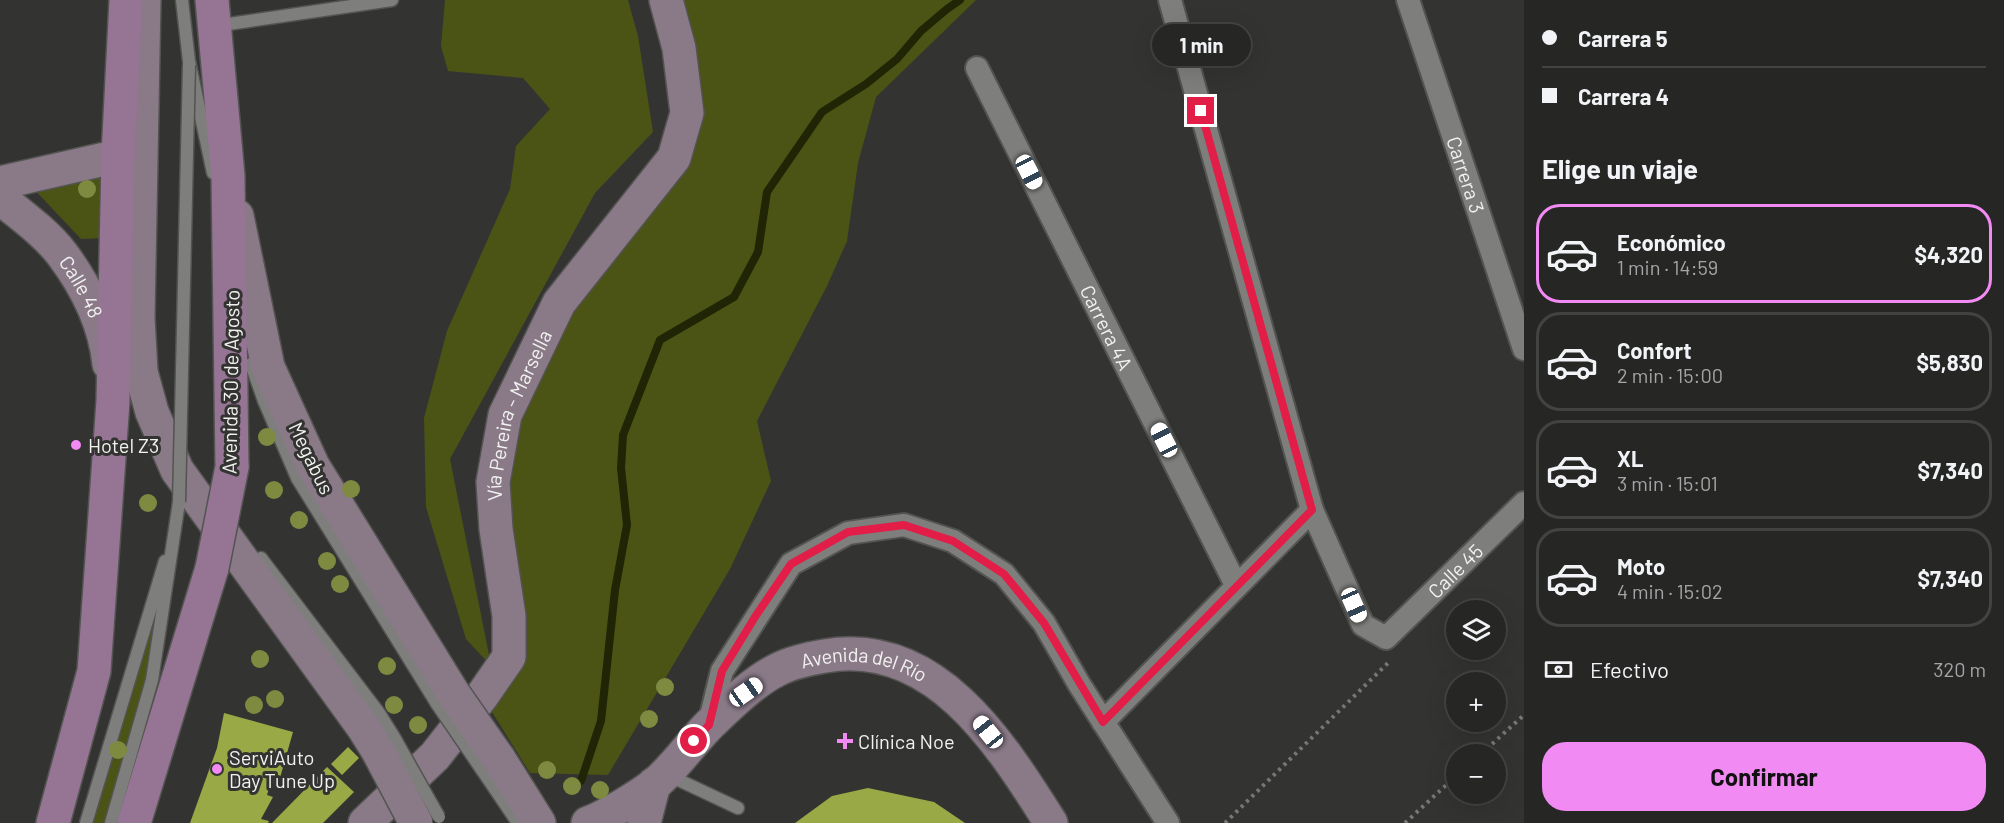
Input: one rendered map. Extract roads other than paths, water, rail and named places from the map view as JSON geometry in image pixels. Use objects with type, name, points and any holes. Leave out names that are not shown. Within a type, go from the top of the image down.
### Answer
[{"type":"main road","points":[[53,823],[94,671],[113,401],[118,156],[126,0]]},
{"type":"main road","points":[[144,0],[138,318],[141,372],[152,412],[177,470],[363,727],[386,744],[432,821]]},
{"type":"main road","name":"Vía Pereira - Marsella","points":[[365,823],[435,756],[509,657],[509,616],[496,529],[493,482],[506,415],[559,303],[674,158],[687,113],[679,48],[666,0]]},
{"type":"main road","name":"Avenida 30 de Agosto","points":[[134,823],[212,568],[232,467],[231,259],[228,176],[214,13]]},
{"type":"main road","points":[[0,183],[118,156]]},
{"type":"main road","points":[[228,176],[268,367],[312,466],[445,698],[490,765],[539,823]]},
{"type":"main road","name":"Calle 48","points":[[0,198],[23,216],[61,253],[90,298],[108,348],[113,401]]},
{"type":"main road","name":"Avenida del Río","points":[[588,823],[660,779],[709,725],[746,692],[776,670],[804,659],[839,653],[872,655],[900,663],[927,676],[954,697],[978,719],[1008,757],[1051,823]]},
{"type":"main road","name":"Avenida del Río","points":[[644,823],[660,779]]},
{"type":"street","points":[[1103,722],[1312,510],[1170,0]]},
{"type":"street","name":"Carrera 3","points":[[1408,0],[1524,349]]},
{"type":"street","name":"Carrera 4A","points":[[977,68],[1236,585]]},
{"type":"street","name":"Calle 45","points":[[1312,510],[1363,625],[1386,638],[1524,503]]},
{"type":"street","points":[[709,725],[722,671],[791,564],[848,532],[904,525],[953,541],[1004,574],[1044,623],[1103,722],[1168,823]]},
{"type":"lane","points":[[182,0],[189,63],[242,316]]},
{"type":"lane","points":[[111,823],[152,680],[179,506],[190,0]]},
{"type":"lane","points":[[214,13],[392,0]]},
{"type":"lane","name":"Megabus","points":[[248,350],[253,372],[297,478],[445,698]]},
{"type":"lane","points":[[167,414],[188,463],[195,472]]},
{"type":"lane","points":[[216,500],[231,519]]},
{"type":"lane","points":[[86,823],[134,666],[179,506]]},
{"type":"lane","points":[[252,546],[379,713],[386,744]]},
{"type":"lane","points":[[490,765],[518,823]]},
{"type":"lane","points":[[660,779],[738,808]]},
{"type":"waterway","points":[[581,781],[601,721],[615,590],[627,525],[621,468],[623,435],[660,340],[734,297],[758,252],[767,192],[822,112],[866,84],[897,59],[921,31],[960,0]]},
{"type":"place","name":"Hotel Z3","points":[[76,445]]},
{"type":"place","name":"Clínica Noe","points":[[845,741]]},
{"type":"place","name":"ServiAuto Day Tune Up","points":[[217,769]]}]
